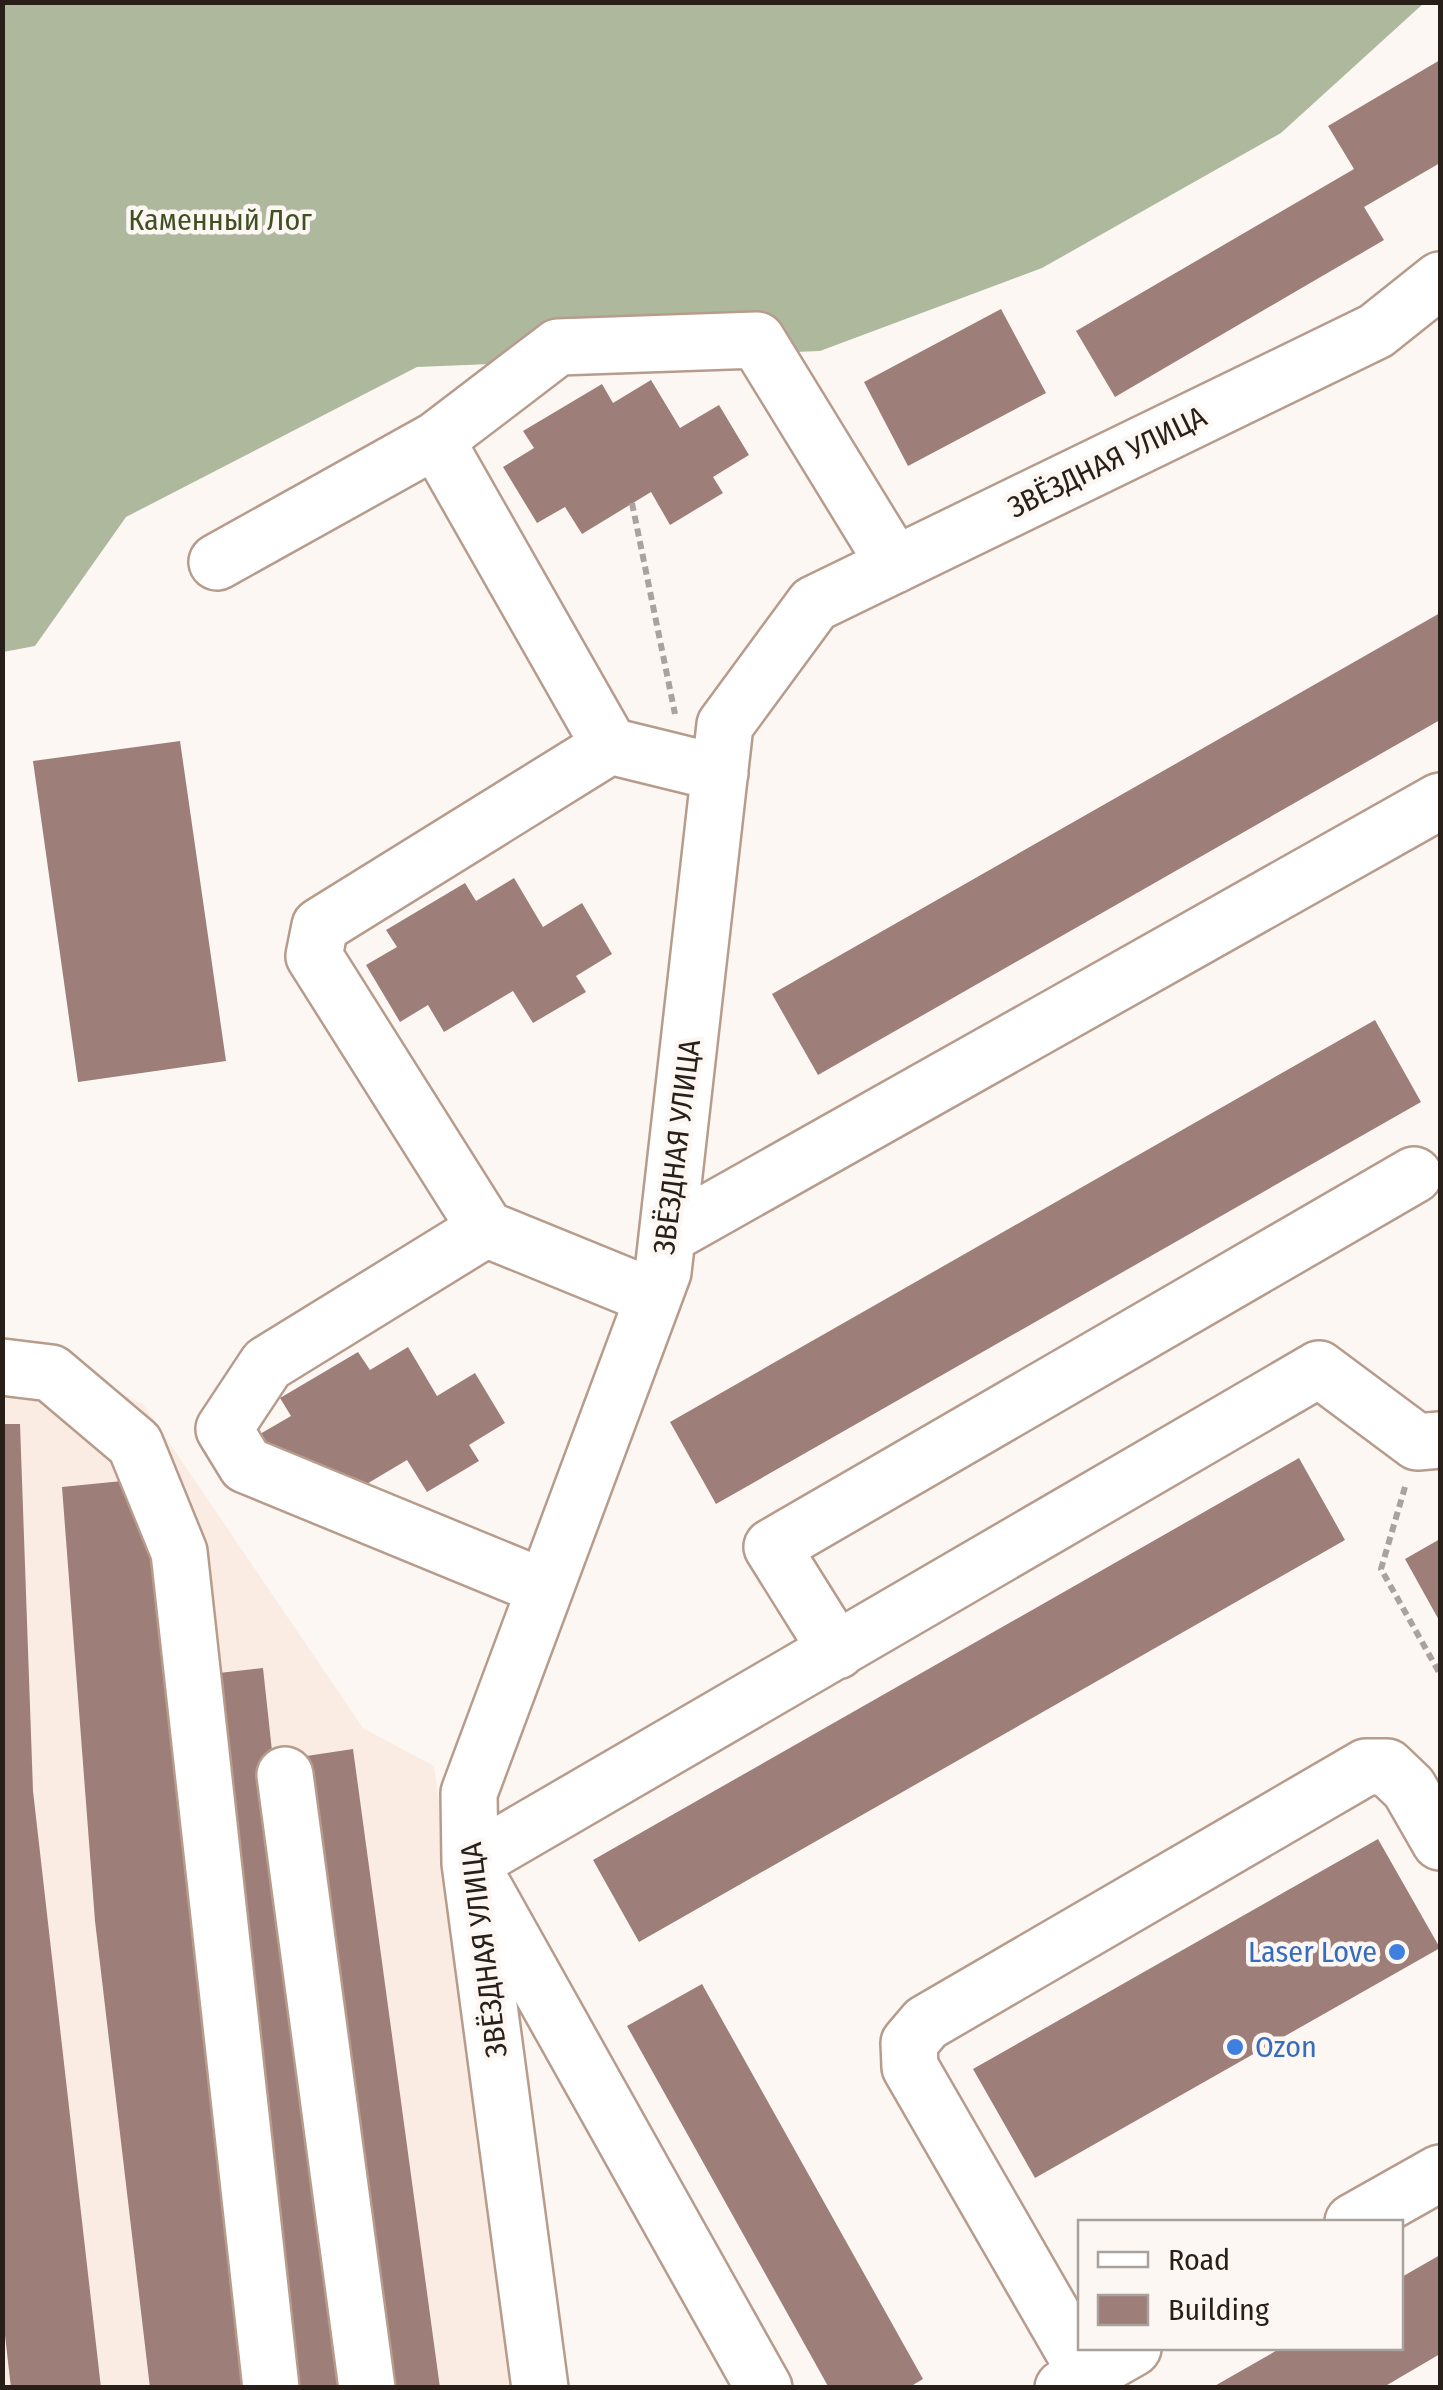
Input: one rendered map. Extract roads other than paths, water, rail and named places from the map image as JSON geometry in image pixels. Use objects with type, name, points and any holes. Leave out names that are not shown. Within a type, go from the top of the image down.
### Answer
[{"type":"street","name":"ЗВЁЗДНАЯ УЛИЦА","points":[[540,2388],[470,1862],[469,1793],[663,1272],[703,769],[726,726],[814,604],[1376,331],[1440,280]]},
{"type":"street","points":[[217,562],[436,440],[558,347],[757,340],[895,565]]},
{"type":"street","points":[[436,440],[610,746]]},
{"type":"street","points":[[654,1297],[486,1229],[314,956],[320,926],[610,746],[703,769]]},
{"type":"street","points":[[667,1236],[1440,801]]},
{"type":"street","points":[[838,1651],[772,1547],[1414,1175]]},
{"type":"street","points":[[486,1229],[267,1364],[224,1429],[246,1465],[545,1588]]},
{"type":"street","points":[[2,1367],[50,1373],[135,1444],[179,1552],[271,2388]]},
{"type":"street","points":[[764,2388],[470,1862],[1319,1369],[1429,1441]]},
{"type":"street","points":[[1130,2350],[1082,2383],[910,2067],[909,2042],[926,2023],[1366,1766],[1388,1767],[1410,1788],[1440,1842]]},
{"type":"street","points":[[286,1775],[366,2388]]},
{"type":"street","points":[[1356,2220],[1440,2172]]},
{"type":"place","name":"Laser Love","points":[[1397,1952]]},
{"type":"place","name":"Ozon","points":[[1235,2047]]},
{"type":"park label","name":"Каменный Лог","points":[[220,220]]}]
